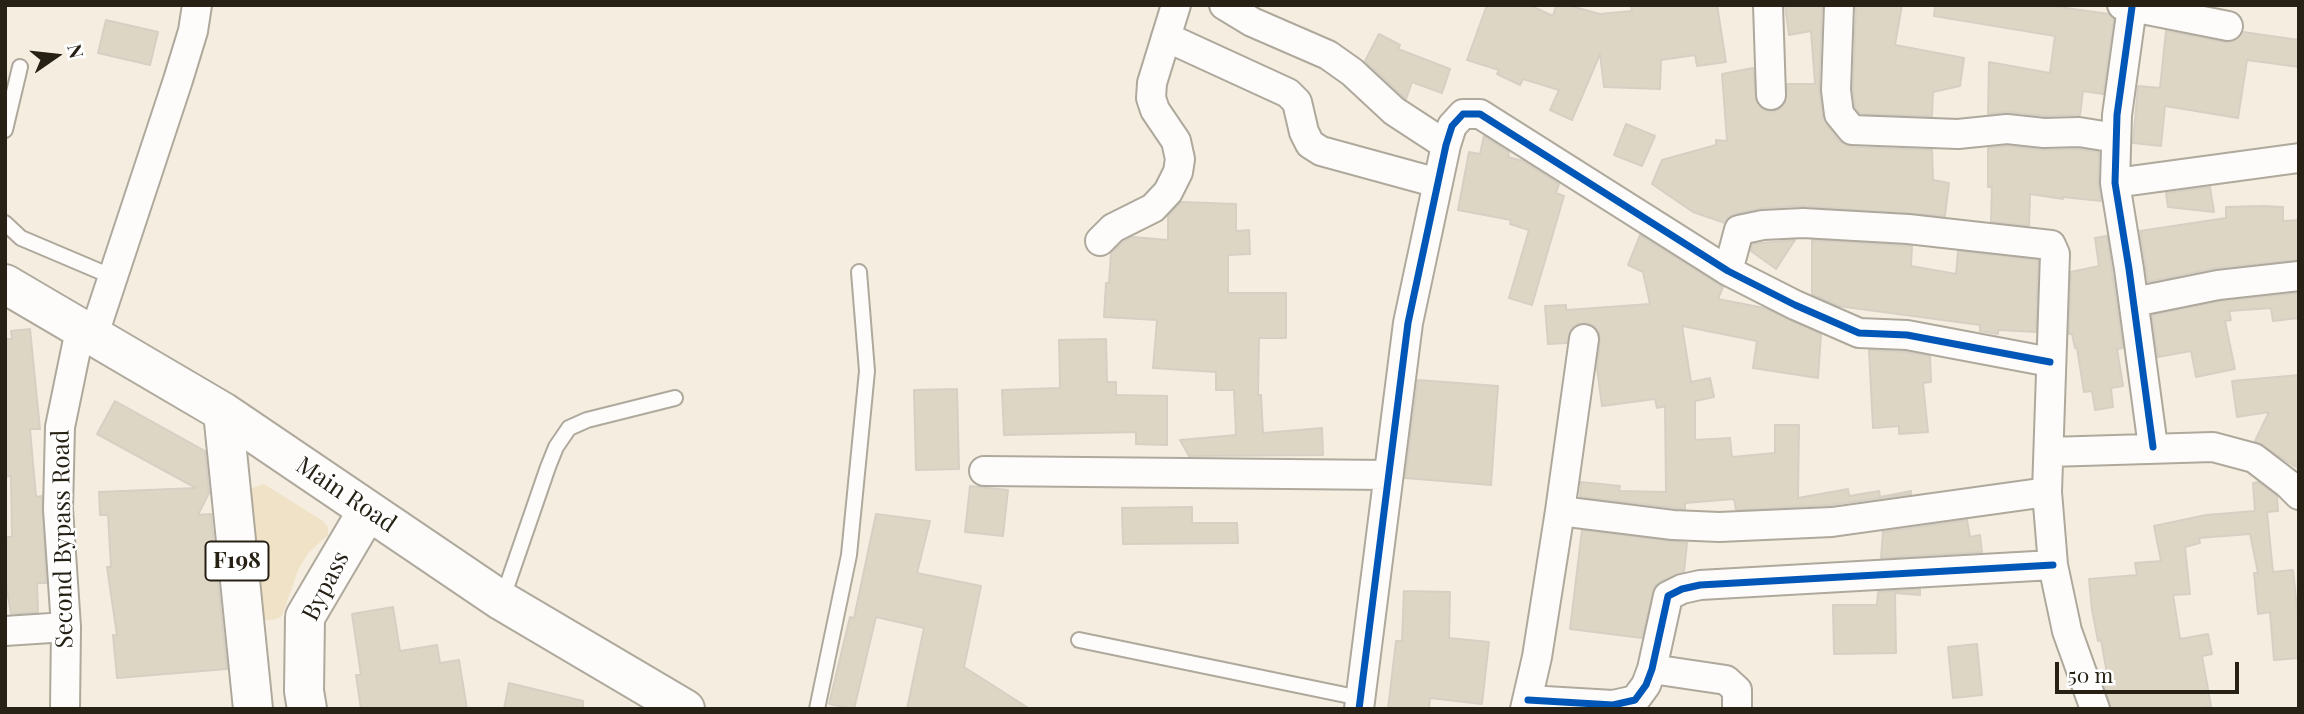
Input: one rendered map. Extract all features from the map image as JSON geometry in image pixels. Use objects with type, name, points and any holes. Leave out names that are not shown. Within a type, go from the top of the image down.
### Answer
[{"type":"main road","name":"Main Road","points":[[5,284],[223,412],[502,601],[684,709]]},
{"type":"main road","name":"F198","points":[[223,412],[253,709]]},
{"type":"main road","name":"Bypass","points":[[307,709],[304,691],[305,617],[368,510]]},
{"type":"street","name":"Second Bypass Road","points":[[65,709],[66,628],[58,509],[60,427],[87,334],[113,277],[178,80],[193,31],[197,5]]},
{"type":"street","points":[[1100,241],[1113,228],[1153,208],[1168,192],[1178,172],[1180,159],[1175,141],[1155,110],[1151,98],[1152,83],[1176,5]]},
{"type":"street","points":[[1224,5],[1252,22],[1328,55],[1352,72],[1394,111],[1446,145]]},
{"type":"street","points":[[1768,5],[1771,95]]},
{"type":"street","points":[[1839,5],[1836,90],[1839,114],[1852,130],[1958,134],[2007,129],[2044,133],[2078,132],[2116,138]]},
{"type":"street","points":[[2152,447],[2134,302],[2115,183],[2117,115],[2127,6],[2228,26]]},
{"type":"street","points":[[1166,37],[1287,93],[1297,102],[1304,132],[1310,144],[1321,151],[1438,183]]},
{"type":"street","points":[[1359,703],[1408,323],[1446,145],[1452,126],[1463,114],[1480,114],[1728,271],[1859,333],[1907,335],[2050,362]]},
{"type":"street","points":[[2115,183],[2299,158]]},
{"type":"street","points":[[1728,271],[1739,230],[1763,225],[1803,223],[1895,229],[2046,244],[2054,250],[2047,492],[2053,565],[2067,631],[2095,709]]},
{"type":"street","points":[[2134,302],[2218,285],[2299,276]]},
{"type":"street","points":[[1584,339],[1560,511],[1526,704],[1613,705],[1635,700],[1646,685],[1652,669],[1668,596],[1682,589],[1700,585],[2053,565]]},
{"type":"street","points":[[2049,452],[2213,447],[2254,458],[2299,495]]},
{"type":"street","points":[[984,471],[1388,475]]},
{"type":"street","points":[[1560,511],[1673,525],[1719,527],[1832,522],[2047,492]]},
{"type":"street","points":[[5,631],[66,628]]},
{"type":"street","points":[[1652,669],[1726,680],[1737,690],[1737,709]]},
{"type":"lane","points":[[5,130],[20,68]]},
{"type":"lane","points":[[5,223],[20,238],[113,277]]},
{"type":"lane","points":[[817,709],[849,555],[867,371],[859,272]]},
{"type":"lane","points":[[502,601],[548,467],[556,447],[569,428],[587,420],[675,398]]},
{"type":"lane","points":[[1079,640],[1359,703]]},
{"type":"shaded area","points":[[264,484],[323,521],[328,527],[328,535],[309,552],[299,568],[282,616],[274,620],[267,620],[259,615],[248,494],[252,488]]},
{"type":"building","points":[[1487,5],[1529,5],[1553,16],[1556,5],[1567,5],[1600,14],[1632,11],[1631,5],[1717,5],[1726,62],[1697,66],[1695,55],[1661,60],[1660,89],[1604,87],[1600,54],[1572,120],[1550,110],[1559,90],[1523,79],[1520,85],[1497,74],[1499,70],[1467,60]]},
{"type":"building","points":[[1785,5],[1822,5],[1819,90],[1826,124],[1839,141],[1851,147],[1932,150],[1933,180],[1949,183],[1945,216],[1802,206],[1762,208],[1728,217],[1725,223],[1693,212],[1652,184],[1662,160],[1716,145],[1716,140],[1727,141],[1722,74],[1753,68],[1757,103],[1771,112],[1785,103],[1787,84],[1815,84],[1811,31],[1789,35]]},
{"type":"building","points":[[1856,5],[1902,5],[1895,45],[1964,58],[1960,86],[1933,92],[1932,116],[1860,114],[1855,107],[1853,89]]},
{"type":"building","points":[[1935,5],[2045,5],[2109,14],[2114,19],[2103,94],[2083,91],[2080,115],[2045,116],[2009,112],[1988,114],[1989,62],[2050,73],[2055,36],[1934,16]]},
{"type":"building","points":[[106,20],[158,32],[150,65],[98,53]]},
{"type":"building","points":[[2166,31],[2225,42],[2234,41],[2243,32],[2299,40],[2299,67],[2247,60],[2238,118],[2165,106],[2161,146],[2133,143],[2138,86],[2160,88]]},
{"type":"building","points":[[1379,34],[1400,45],[1398,49],[1450,69],[1442,93],[1412,82],[1406,99],[1365,61]]},
{"type":"building","points":[[1626,124],[1655,136],[1642,166],[1614,155]]},
{"type":"building","points":[[1484,136],[1509,152],[1508,157],[1523,161],[1559,184],[1556,193],[1564,196],[1532,305],[1509,298],[1529,230],[1510,224],[1511,220],[1458,210],[1469,152],[1480,154]]},
{"type":"building","points":[[2007,146],[2099,152],[2098,183],[2101,201],[2030,194],[2029,226],[1991,222],[1992,187],[1988,187],[1988,148]]},
{"type":"building","points":[[2210,187],[2214,212],[2168,207],[2166,193]]},
{"type":"building","points":[[1181,202],[1236,204],[1236,231],[1249,230],[1250,254],[1228,255],[1228,293],[1286,293],[1286,338],[1259,338],[1258,395],[1261,395],[1263,433],[1322,428],[1323,455],[1189,456],[1180,440],[1236,435],[1234,390],[1216,390],[1216,372],[1153,368],[1157,320],[1104,317],[1111,253],[1132,237],[1168,240],[1168,216]]},
{"type":"building","points":[[2226,207],[2283,207],[2283,221],[2299,220],[2299,260],[2216,268],[2148,282],[2140,231],[2226,218]]},
{"type":"building","points":[[1640,235],[1723,287],[1718,299],[1764,308],[1821,334],[1818,378],[1753,368],[1757,341],[1682,326],[1691,382],[1710,378],[1714,397],[1695,401],[1695,440],[1730,438],[1732,457],[1775,453],[1775,425],[1799,425],[1798,498],[1848,489],[1849,496],[1879,491],[1880,497],[1911,491],[1911,494],[1830,505],[1736,510],[1734,499],[1685,503],[1685,509],[1580,497],[1581,482],[1620,486],[1619,491],[1666,492],[1665,406],[1657,408],[1655,399],[1602,406],[1597,368],[1600,341],[1599,332],[1594,326],[1577,324],[1571,329],[1567,343],[1548,344],[1545,306],[1566,305],[1566,310],[1650,304],[1643,272],[1628,265]]},
{"type":"building","points":[[2107,236],[2123,348],[2117,349],[2123,386],[2111,388],[2113,407],[2095,410],[2092,391],[2084,392],[2077,348],[2072,334],[2069,334],[2071,272],[2099,266],[2095,238]]},
{"type":"building","points":[[1795,240],[1776,269],[1751,251],[1752,244]]},
{"type":"building","points":[[1812,240],[1912,246],[1911,266],[1956,274],[1958,251],[2038,260],[2036,332],[1998,330],[1998,334],[1980,331],[1980,325],[1838,306],[1812,294]]},
{"type":"building","points":[[2299,293],[2299,318],[2273,321],[2271,308],[2229,311],[2231,320],[2225,321],[2235,369],[2196,377],[2191,351],[2158,357],[2152,315],[2221,301]]},
{"type":"building","points":[[30,329],[40,429],[30,429],[36,497],[42,496],[46,583],[37,583],[38,612],[11,614],[5,578],[5,537],[12,537],[11,476],[5,477],[5,339],[12,339],[11,331]]},
{"type":"building","points":[[1106,339],[1107,382],[1116,382],[1116,395],[1167,396],[1167,445],[1136,444],[1136,432],[1004,435],[1002,390],[1060,388],[1059,340]]},
{"type":"building","points":[[1869,350],[1930,356],[1931,382],[1923,383],[1928,432],[1899,434],[1899,426],[1873,428]]},
{"type":"building","points":[[2299,375],[2299,469],[2255,441],[2269,412],[2237,417],[2232,381]]},
{"type":"building","points":[[1418,380],[1498,386],[1491,485],[1405,478]]},
{"type":"building","points":[[957,389],[959,469],[916,470],[914,390]]},
{"type":"building","points":[[115,401],[205,451],[209,493],[198,515],[211,514],[227,669],[117,678],[113,635],[117,635],[107,567],[111,567],[108,515],[100,515],[99,492],[196,488],[97,434]]},
{"type":"building","points":[[2258,482],[2277,496],[2278,511],[2267,512],[2273,572],[2293,570],[2299,626],[2299,658],[2274,660],[2270,612],[2258,614],[2254,573],[2258,573],[2250,534],[2199,538],[2200,543],[2185,547],[2190,594],[2173,595],[2180,639],[2208,634],[2212,654],[2202,656],[2211,706],[2197,709],[2111,709],[2104,685],[2109,684],[2092,610],[2089,579],[2137,575],[2135,563],[2161,561],[2154,526],[2206,515],[2255,511],[2253,483]]},
{"type":"building","points":[[970,486],[1008,490],[1003,536],[965,532]]},
{"type":"building","points":[[1192,507],[1192,523],[1237,523],[1238,543],[1123,544],[1122,508]]},
{"type":"building","points":[[876,514],[930,521],[917,573],[981,586],[964,667],[1030,709],[907,709],[924,628],[876,617],[854,709],[829,704],[850,617],[854,618]]},
{"type":"building","points":[[1967,520],[1970,537],[1980,535],[1982,552],[1881,558],[1883,532]]},
{"type":"building","points":[[1582,530],[1687,543],[1684,572],[1655,586],[1642,638],[1570,629]]},
{"type":"building","points":[[1920,589],[1920,595],[1895,593],[1896,653],[1834,654],[1833,605],[1877,605],[1878,592]]},
{"type":"building","points":[[1404,591],[1450,592],[1449,638],[1489,642],[1482,704],[1430,698],[1429,709],[1388,709],[1396,641],[1402,641]]},
{"type":"building","points":[[393,607],[400,651],[437,645],[440,663],[459,660],[467,709],[361,709],[356,675],[361,675],[352,614]]},
{"type":"building","points":[[1977,644],[1982,695],[1953,698],[1948,647]]},
{"type":"building","points":[[509,683],[583,701],[583,709],[504,709]]},
{"type":"cycle path","points":[[2132,7],[2117,115],[2115,183],[2153,447]]},
{"type":"cycle path","points":[[1359,709],[1408,323],[1446,145],[1452,126],[1463,114],[1480,114],[1728,271],[1859,333],[1907,335],[2050,362]]},
{"type":"cycle path","points":[[1528,700],[1613,705],[1635,700],[1646,685],[1652,669],[1668,596],[1682,589],[1700,585],[2053,565]]}]
